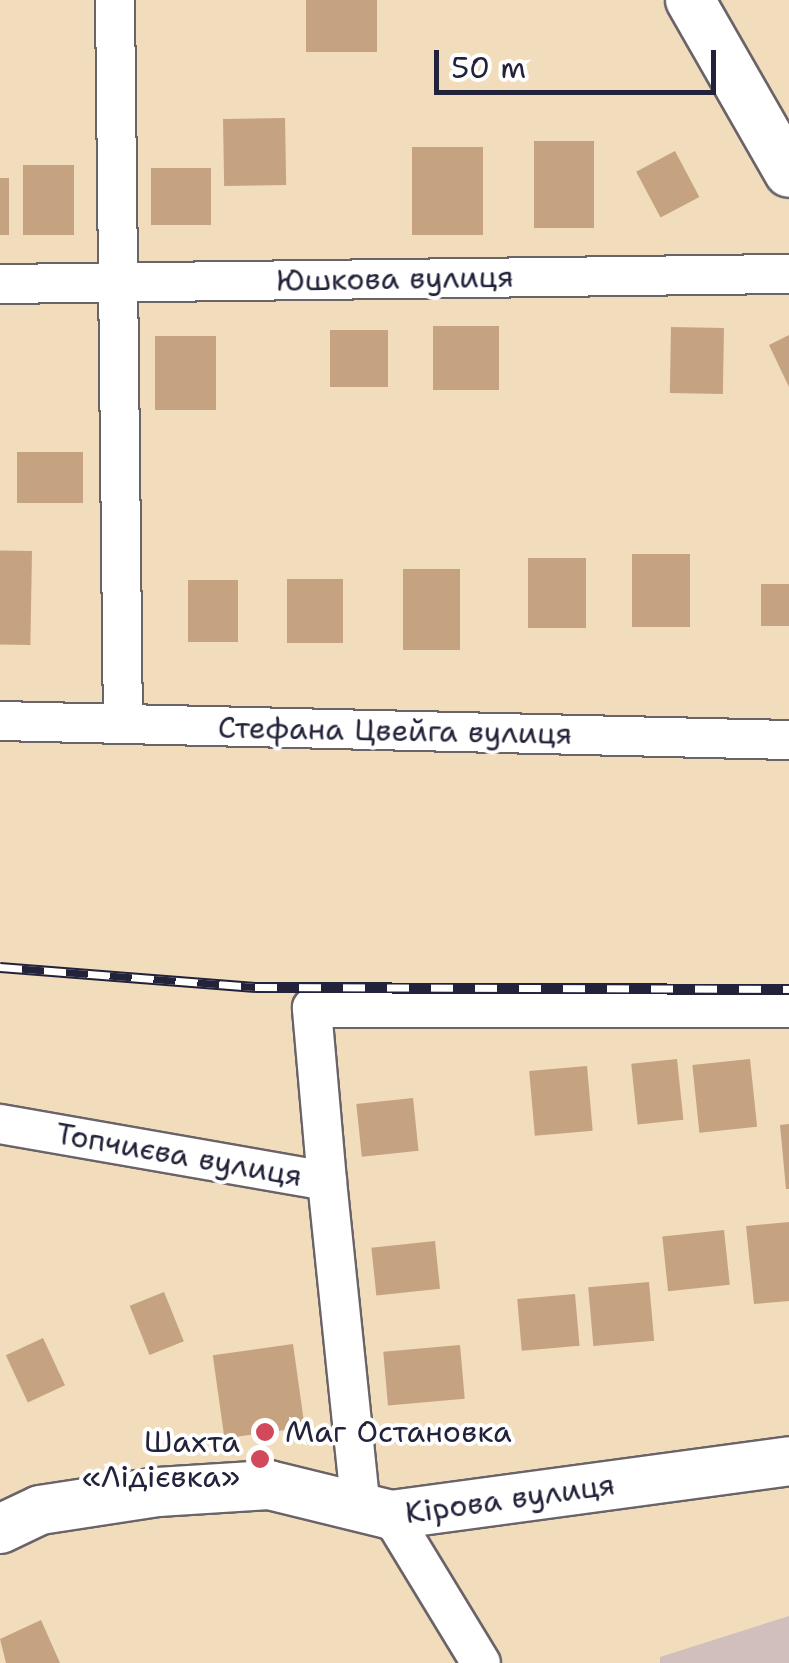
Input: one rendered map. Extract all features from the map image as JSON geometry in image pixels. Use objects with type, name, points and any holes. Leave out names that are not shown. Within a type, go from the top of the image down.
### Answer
[{"type":"main road","points":[[690,0],[789,173]]},
{"type":"main road","name":"Кірова вулиця","points":[[0,1529],[40,1510],[268,1484],[376,1512],[789,1462]]},
{"type":"street","points":[[114,0],[123,724]]},
{"type":"street","name":"Юшкова вулиця","points":[[0,284],[789,274]]},
{"type":"street","name":"Стефана Цвейга вулиця","points":[[0,722],[789,740]]},
{"type":"street","points":[[327,1181],[312,1008],[789,1008]]},
{"type":"street","name":"Топчиєва вулиця","points":[[0,1124],[327,1181],[376,1512]]},
{"type":"street","points":[[376,1512],[481,1663]]},
{"type":"shaded area","points":[[789,1616],[789,1663],[660,1663],[660,1657]]},
{"type":"building","points":[[306,0],[377,0],[377,52],[306,52]]},
{"type":"building","points":[[285,118],[286,185],[224,186],[223,119]]},
{"type":"building","points":[[534,141],[594,141],[594,228],[534,228]]},
{"type":"building","points":[[412,147],[483,147],[483,235],[412,235]]},
{"type":"building","points":[[675,151],[699,197],[661,218],[636,172]]},
{"type":"building","points":[[23,165],[74,165],[74,235],[23,235]]},
{"type":"building","points":[[151,168],[211,168],[211,225],[151,225]]},
{"type":"building","points":[[0,178],[9,178],[9,235],[0,235]]},
{"type":"building","points":[[433,326],[499,326],[499,390],[433,390]]},
{"type":"building","points":[[671,327],[724,328],[723,394],[670,393]]},
{"type":"building","points":[[330,330],[388,330],[388,387],[330,387]]},
{"type":"building","points":[[789,335],[789,387],[769,345]]},
{"type":"building","points":[[155,336],[216,336],[216,410],[155,410]]},
{"type":"building","points":[[17,452],[83,452],[83,503],[17,503]]},
{"type":"building","points":[[0,550],[32,551],[30,645],[0,644]]},
{"type":"building","points":[[632,554],[690,554],[690,627],[632,627]]},
{"type":"building","points":[[528,558],[586,558],[586,628],[528,628]]},
{"type":"building","points":[[403,569],[460,569],[460,650],[403,650]]},
{"type":"building","points":[[287,579],[343,579],[343,643],[287,643]]},
{"type":"building","points":[[188,580],[238,580],[238,642],[188,642]]},
{"type":"building","points":[[761,584],[789,584],[789,626],[761,626]]},
{"type":"building","points":[[677,1059],[683,1120],[638,1124],[631,1064]]},
{"type":"building","points":[[750,1059],[757,1127],[699,1133],[692,1065]]},
{"type":"building","points":[[587,1066],[593,1131],[535,1136],[529,1071]]},
{"type":"building","points":[[413,1098],[419,1151],[362,1157],[356,1104]]},
{"type":"building","points":[[789,1124],[789,1189],[786,1189],[780,1125]]},
{"type":"building","points":[[789,1222],[789,1301],[754,1304],[746,1226]]},
{"type":"building","points":[[724,1230],[730,1285],[668,1291],[662,1236]]},
{"type":"building","points":[[435,1241],[440,1289],[376,1295],[371,1248]]},
{"type":"building","points":[[649,1282],[654,1341],[593,1346],[588,1287]]},
{"type":"building","points":[[164,1292],[184,1341],[150,1355],[130,1306]]},
{"type":"building","points":[[575,1294],[580,1346],[522,1351],[517,1299]]},
{"type":"building","points":[[43,1338],[65,1385],[28,1402],[6,1355]]},
{"type":"building","points":[[293,1344],[305,1427],[224,1438],[213,1355]]},
{"type":"building","points":[[460,1345],[465,1399],[388,1406],[383,1352]]},
{"type":"building","points":[[41,1620],[60,1663],[6,1663],[0,1639]]},
{"type":"railway","points":[[0,967],[255,987],[789,989]]},
{"type":"place","name":"Маг Остановка","points":[[265,1432]]},
{"type":"place","name":"Шахта «Лідієвка»","points":[[260,1459]]}]
